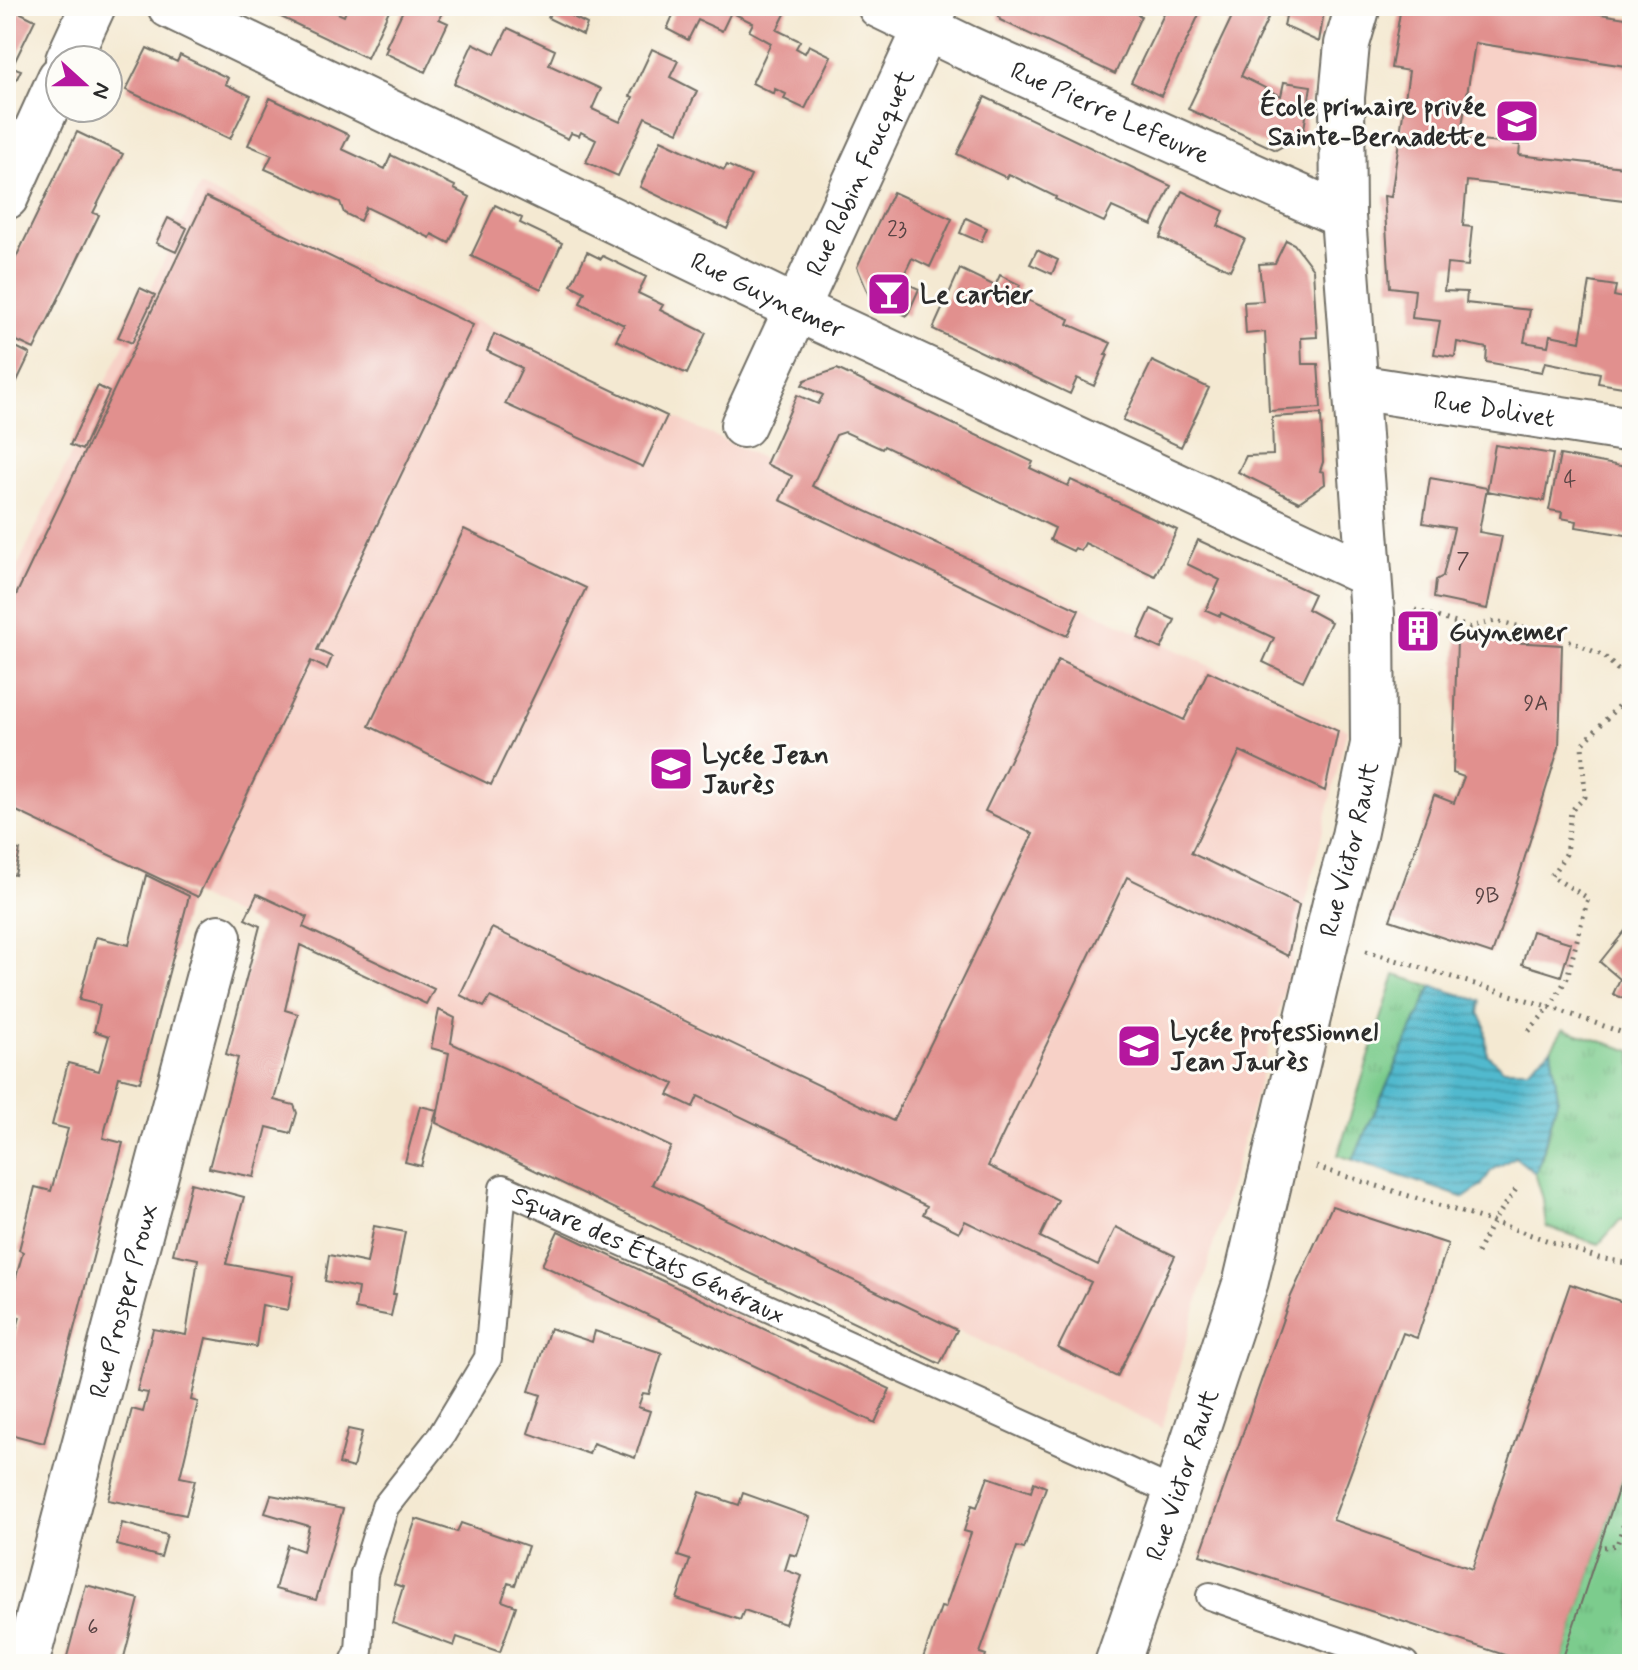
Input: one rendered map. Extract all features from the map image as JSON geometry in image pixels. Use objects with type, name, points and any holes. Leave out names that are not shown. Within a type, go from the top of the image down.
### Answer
[{"type":"street","points":[[75,44],[93,6]]},
{"type":"street","name":"Rue Guynemer","points":[[170,6],[797,309],[1369,575]]},
{"type":"street","name":"Rue Pierre Lefeuvre","points":[[880,6],[932,17],[1304,200],[1343,216]]},
{"type":"street","name":"Rue Victor Rault","points":[[1117,1664],[1246,1281],[1335,903],[1354,836],[1373,744],[1372,630],[1365,497],[1343,216],[1342,97],[1347,44],[1358,6]]},
{"type":"street","name":"Rue Robin Foucquet","points":[[743,425],[932,17]]},
{"type":"street","points":[[6,197],[44,113]]},
{"type":"street","name":"Rue Dolivet","points":[[1356,387],[1632,430]]},
{"type":"street","name":"Rue Prosper Proux","points":[[20,1659],[219,937]]},
{"type":"lane","name":"Square des États Généraux","points":[[353,1664],[359,1651],[364,1574],[385,1507],[441,1436],[488,1358],[503,1188],[1176,1493]]},
{"type":"lane","points":[[1210,1596],[1405,1664]]},
{"type":"path","points":[[1409,608],[1469,627],[1496,621],[1559,636],[1604,656],[1632,684]]},
{"type":"path","points":[[1529,1031],[1550,1007],[1567,978],[1588,898],[1551,876],[1566,854],[1571,811],[1585,797],[1582,745],[1632,691]]},
{"type":"path","points":[[1327,938],[1550,1007],[1632,1036]]},
{"type":"path","points":[[1277,1154],[1599,1258],[1632,1264]]},
{"type":"path","points":[[1477,1253],[1493,1222],[1517,1188]]},
{"type":"path","points":[[1604,1547],[1617,1545],[1632,1498]]},
{"type":"shaded area","name":"École primaire privée Sainte-Bernadette","points":[[1401,6],[1550,6],[1632,19],[1632,201],[1393,171],[1409,71],[1391,68]]},
{"type":"shaded area","name":"Lycée Jean Jaurès","points":[[200,186],[708,433],[1347,729],[1285,990],[1162,1428],[443,1083],[455,1018],[6,809],[6,590]]},
{"type":"green space","points":[[1395,975],[1432,986],[1353,1160],[1338,1155]]},
{"type":"green space","points":[[1563,1029],[1632,1051],[1632,1220],[1620,1220],[1599,1244],[1546,1227],[1543,1199],[1535,1173],[1558,1097],[1551,1049]]},
{"type":"green space","points":[[1632,1447],[1632,1664],[1561,1664]]},
{"type":"water","points":[[1432,986],[1481,1001],[1479,1013],[1485,1024],[1487,1054],[1502,1069],[1528,1069],[1551,1049],[1558,1097],[1535,1173],[1515,1157],[1491,1171],[1481,1186],[1464,1198],[1353,1160]]},
{"type":"building","points":[[7,6],[35,20],[12,67],[21,70],[6,101]]},
{"type":"building","points":[[258,6],[322,6],[344,16],[348,6],[391,6],[367,58]]},
{"type":"building","points":[[405,6],[426,6],[442,13],[439,19],[448,23],[425,72],[385,53]]},
{"type":"building","points":[[553,6],[576,6],[571,16],[587,24],[583,35],[548,18]]},
{"type":"building","points":[[677,6],[789,6],[777,30],[800,41],[796,48],[805,53],[809,45],[831,56],[805,109],[784,99],[786,94],[775,89],[774,94],[752,83],[771,43],[749,31],[753,23],[731,12],[722,31],[698,20],[688,40],[667,29]]},
{"type":"building","points":[[996,6],[1121,6],[1141,16],[1115,74],[1000,20]]},
{"type":"building","points":[[1168,6],[1203,6],[1161,96],[1131,82]]},
{"type":"building","points":[[1237,6],[1268,18],[1241,76],[1281,96],[1284,82],[1311,86],[1303,135],[1276,150],[1188,109]]},
{"type":"building","points":[[1288,6],[1325,6],[1319,42],[1284,26]]},
{"type":"building","points":[[1401,6],[1550,6],[1632,19],[1632,67],[1475,43],[1460,139],[1520,145],[1519,155],[1632,168],[1632,201],[1467,181],[1463,226],[1472,227],[1468,266],[1447,264],[1444,291],[1467,292],[1466,303],[1530,310],[1524,342],[1548,346],[1550,335],[1580,341],[1590,282],[1616,286],[1614,296],[1632,300],[1632,378],[1625,377],[1623,387],[1598,383],[1600,373],[1545,362],[1542,372],[1486,362],[1487,348],[1457,342],[1455,357],[1434,354],[1440,321],[1412,318],[1415,290],[1390,287],[1384,196],[1391,197],[1409,71],[1391,68]]},
{"type":"building","points":[[508,28],[555,50],[549,65],[601,89],[592,109],[620,122],[652,49],[678,61],[670,77],[697,91],[678,132],[645,117],[618,176],[586,162],[596,140],[581,132],[579,136],[571,133],[568,139],[454,84],[473,43],[495,54]]},
{"type":"building","points":[[147,48],[177,62],[180,55],[228,78],[225,84],[251,96],[230,139],[126,90]]},
{"type":"building","points":[[985,97],[1171,186],[1152,225],[1112,207],[1104,222],[1009,174],[1007,178],[957,154]]},
{"type":"building","points":[[270,98],[349,135],[342,149],[385,169],[391,155],[455,186],[454,189],[470,197],[449,243],[432,234],[430,238],[366,207],[360,221],[344,213],[340,202],[265,169],[272,155],[248,145]]},
{"type":"building","points":[[77,132],[123,154],[93,213],[99,215],[34,349],[6,336],[6,278]]},
{"type":"building","points":[[661,140],[724,170],[727,165],[751,176],[727,229],[640,187]]},
{"type":"building","points":[[1182,191],[1224,211],[1218,226],[1245,239],[1230,270],[1160,238]]},
{"type":"building","points":[[893,192],[952,219],[930,267],[912,258],[901,281],[919,289],[907,316],[870,298],[857,267]]},
{"type":"building","points":[[206,197],[473,325],[317,650],[332,657],[327,669],[311,661],[198,897],[6,806],[6,616]]},
{"type":"building","points":[[495,205],[522,218],[520,223],[562,243],[541,289],[471,256]]},
{"type":"building","points":[[168,218],[187,228],[176,252],[156,243]]},
{"type":"building","points":[[966,218],[987,228],[981,242],[960,233]]},
{"type":"building","points":[[1286,240],[1294,244],[1313,269],[1317,337],[1301,338],[1302,364],[1318,364],[1321,408],[1269,411],[1265,332],[1246,334],[1244,302],[1263,301],[1259,264],[1275,263]]},
{"type":"building","points":[[1037,250],[1058,260],[1052,274],[1030,264]]},
{"type":"building","points":[[587,252],[601,259],[603,256],[646,277],[638,293],[663,305],[660,310],[706,333],[687,374],[616,340],[624,325],[580,303],[585,292],[571,285]]},
{"type":"building","points":[[960,269],[995,286],[1000,275],[1020,285],[1016,295],[1070,319],[1068,324],[1111,343],[1094,386],[1077,378],[1070,394],[933,329]]},
{"type":"building","points":[[140,288],[155,295],[132,343],[118,337]]},
{"type":"building","points":[[494,334],[667,416],[643,467],[505,404],[522,368],[487,351]]},
{"type":"building","points":[[6,342],[30,354],[6,404]]},
{"type":"building","points":[[1152,361],[1209,388],[1181,447],[1123,420]]},
{"type":"building","points":[[837,369],[1033,462],[1030,468],[1068,486],[1071,480],[1177,530],[1155,576],[1085,543],[1081,551],[1075,548],[1073,551],[1050,540],[1055,528],[884,446],[882,449],[845,432],[836,435],[812,486],[1079,610],[1067,636],[780,500],[792,476],[766,464],[797,395],[818,404],[823,395],[802,385],[805,380]]},
{"type":"building","points":[[98,386],[109,392],[82,450],[70,445]]},
{"type":"building","points":[[1321,414],[1323,462],[1320,471],[1324,472],[1325,484],[1299,502],[1238,472],[1246,456],[1273,455],[1272,417]]},
{"type":"building","points":[[1495,445],[1553,454],[1544,501],[1487,491]]},
{"type":"building","points":[[1560,455],[1632,468],[1632,536],[1576,527],[1577,521],[1561,518],[1562,512],[1549,510]]},
{"type":"building","points":[[1430,478],[1487,488],[1479,532],[1502,536],[1487,609],[1434,598],[1436,580],[1443,576],[1454,528],[1423,523]]},
{"type":"building","points":[[464,529],[586,588],[491,785],[369,726]]},
{"type":"building","points":[[1198,540],[1314,594],[1307,609],[1331,622],[1303,681],[1263,662],[1274,638],[1221,613],[1220,616],[1206,610],[1220,580],[1187,564]]},
{"type":"building","points":[[1151,609],[1175,620],[1161,649],[1138,638]]},
{"type":"building","name":"Guynemer","points":[[1411,622],[1423,622],[1424,641],[1412,641]]},
{"type":"building","points":[[1457,639],[1562,645],[1559,747],[1492,954],[1390,920],[1434,795],[1454,803],[1464,777],[1453,773]]},
{"type":"building","points":[[1058,660],[1184,720],[1208,671],[1338,731],[1325,791],[1240,751],[1191,853],[1299,905],[1288,956],[1127,877],[988,1166],[1058,1200],[1040,1237],[1098,1265],[1116,1227],[1175,1256],[1117,1377],[1058,1348],[1091,1282],[965,1221],[959,1232],[923,1214],[927,1206],[698,1096],[693,1107],[668,1095],[674,1084],[490,997],[484,1007],[460,995],[492,928],[893,1121],[1033,834],[985,811]]},
{"type":"building","points":[[6,847],[20,850],[15,875],[6,873]]},
{"type":"building","points":[[146,875],[189,896],[140,1082],[119,1077],[103,1138],[123,1143],[44,1443],[6,1433],[6,1368],[20,1317],[6,1314],[23,1252],[19,1250],[35,1187],[51,1191],[68,1129],[52,1125],[68,1063],[99,1071],[109,1036],[94,1031],[100,1005],[79,1000],[96,937],[129,945]]},
{"type":"building","points":[[257,894],[307,917],[303,927],[434,989],[426,1004],[300,945],[285,1010],[298,1014],[274,1100],[294,1105],[297,1113],[291,1133],[267,1127],[254,1177],[209,1168],[238,1058],[226,1054],[260,926],[245,919]]},
{"type":"building","points":[[1632,922],[1632,1002],[1613,994],[1620,979],[1600,962]]},
{"type":"building","points":[[1532,931],[1571,943],[1561,976],[1522,964]]},
{"type":"building","points":[[439,1010],[455,1018],[451,1043],[671,1147],[652,1184],[957,1330],[940,1364],[436,1123],[449,1053],[431,1048]]},
{"type":"building","points":[[420,1106],[437,1110],[421,1166],[405,1162]]},
{"type":"building","points":[[191,1183],[244,1197],[226,1264],[294,1276],[288,1310],[262,1305],[256,1347],[206,1338],[191,1400],[198,1402],[180,1477],[195,1480],[186,1515],[108,1500],[132,1409],[143,1412],[148,1393],[137,1391],[153,1329],[186,1335],[198,1259],[173,1254]]},
{"type":"building","points":[[1332,1206],[1448,1244],[1417,1338],[1403,1333],[1333,1520],[1472,1569],[1570,1284],[1632,1305],[1632,1447],[1561,1664],[1532,1664],[1200,1555],[1291,1296]]},
{"type":"building","points":[[374,1226],[405,1232],[391,1316],[355,1309],[358,1288],[325,1281],[329,1255],[367,1263]]},
{"type":"building","points":[[558,1231],[890,1389],[875,1423],[542,1265]]},
{"type":"building","points":[[550,1328],[592,1342],[595,1331],[662,1353],[649,1394],[643,1393],[638,1407],[650,1411],[635,1458],[593,1443],[589,1454],[528,1433],[541,1395],[529,1391]]},
{"type":"building","points":[[348,1429],[362,1432],[353,1468],[339,1464]]},
{"type":"building","points":[[988,1477],[1031,1492],[1034,1482],[1046,1487],[1024,1549],[1017,1547],[980,1653],[986,1655],[983,1664],[921,1664],[941,1607],[945,1608],[971,1533],[964,1531],[972,1505],[977,1507]]},
{"type":"building","points":[[700,1492],[739,1505],[743,1493],[810,1517],[797,1556],[790,1554],[785,1570],[802,1576],[785,1624],[744,1610],[740,1620],[677,1599],[690,1560],[678,1556]]},
{"type":"building","points":[[271,1495],[343,1509],[316,1600],[275,1589],[287,1545],[303,1551],[309,1526],[265,1513]]},
{"type":"building","points":[[416,1519],[457,1532],[461,1523],[528,1546],[515,1585],[508,1583],[502,1601],[516,1606],[500,1652],[457,1637],[454,1646],[392,1623],[403,1587],[394,1584]]},
{"type":"building","points":[[122,1523],[167,1535],[161,1557],[117,1545]]},
{"type":"building","points":[[86,1585],[139,1599],[123,1661],[132,1664],[65,1664]]},
{"type":"place","name":"École primaire privée Sainte-Bernadette","points":[[1517,121]]},
{"type":"place","name":"Le cartier","points":[[889,294]]},
{"type":"place","name":"Guynemer","points":[[1418,631]]},
{"type":"place","name":"Lycée Jean Jaurès","points":[[671,769]]},
{"type":"place","name":"Lycée professionnel Jean Jaurès","points":[[1139,1046]]}]
